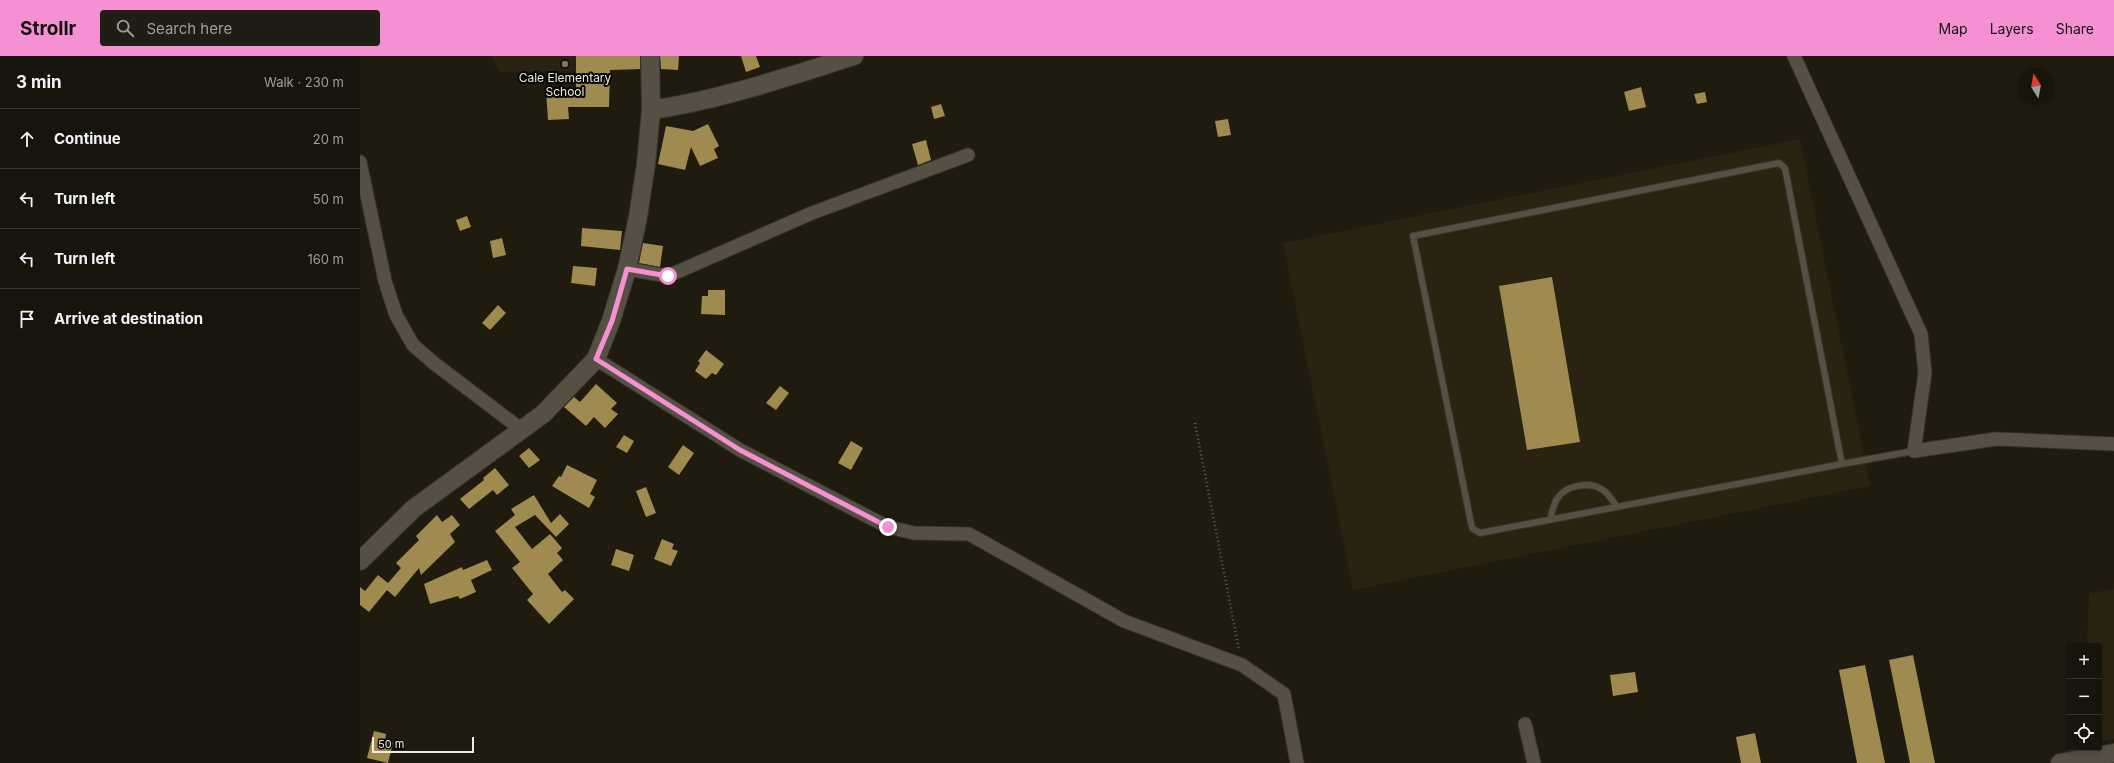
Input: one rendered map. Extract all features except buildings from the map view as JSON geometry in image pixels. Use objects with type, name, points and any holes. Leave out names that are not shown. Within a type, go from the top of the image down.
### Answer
[{"type":"main road","points":[[360,561],[413,509],[543,414],[596,359],[612,321],[627,269],[638,217],[646,164],[650,110],[650,56]]},
{"type":"main road","points":[[650,110],[680,106],[742,91],[854,56]]},
{"type":"main road","points":[[2060,763],[2114,753]]},
{"type":"street","points":[[1794,56],[1921,334],[1925,374],[1914,451],[1996,439],[2114,444]]},
{"type":"street","points":[[627,269],[668,276],[812,213],[968,155]]},
{"type":"street","points":[[360,162],[386,281],[396,315],[413,345],[434,364],[522,430]]},
{"type":"street","points":[[596,359],[740,450],[888,527],[914,533],[969,534],[1124,621],[1242,665],[1284,694],[1297,763]]},
{"type":"street","points":[[1525,724],[1534,763]]},
{"type":"lane","points":[[1842,464],[1785,168],[1779,163],[1413,236],[1472,528],[1480,533],[1914,451]]},
{"type":"lane","points":[[1550,520],[1558,498],[1565,491],[1578,486],[1593,486],[1602,490],[1617,507]]},
{"type":"path","points":[[1195,423],[1242,665]]},
{"type":"shaded area","name":"Cale Elementary School","points":[[491,56],[634,56],[634,71],[500,72]]},
{"type":"shaded area","points":[[1800,139],[1870,486],[1353,590],[1283,243]]},
{"type":"shaded area","points":[[2114,589],[2114,739],[2102,741],[2102,643],[2087,643],[2089,593]]},
{"type":"place","name":"Cale Elementary School","points":[[565,64]]},
{"type":"route","points":[[668,276],[627,269],[612,321],[596,359],[740,450],[888,527]]}]
